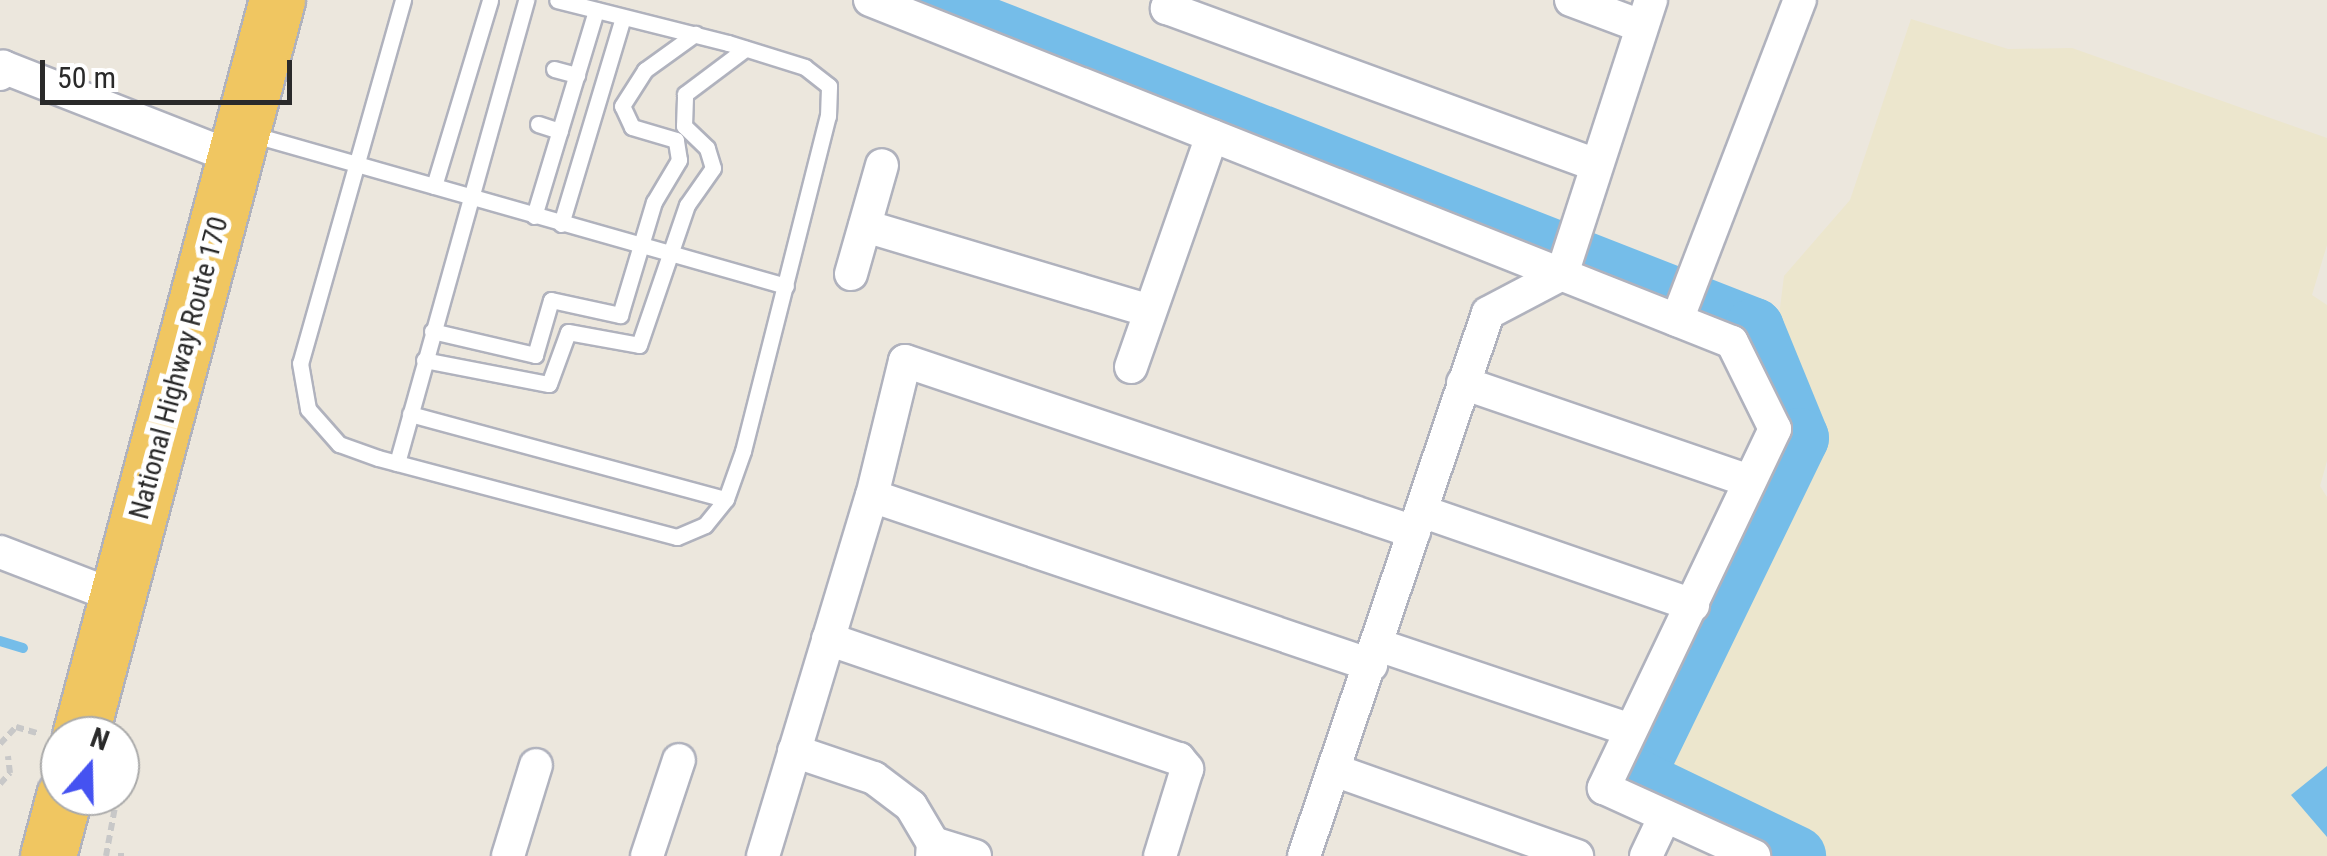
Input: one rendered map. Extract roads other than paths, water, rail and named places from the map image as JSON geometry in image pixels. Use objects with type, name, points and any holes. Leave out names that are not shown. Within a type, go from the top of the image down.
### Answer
[{"type":"highway","name":"National Highway Route 170","points":[[104,716],[117,597],[277,0]]},
{"type":"highway","points":[[48,856],[59,816]]},
{"type":"street","points":[[870,0],[1212,136],[1682,307],[1732,342],[1775,429],[1693,605],[1627,730],[1604,788],[1754,856]]},
{"type":"street","points":[[1170,0],[1167,8],[1593,164]]},
{"type":"street","points":[[1304,856],[1488,313],[1566,262],[1593,164],[1646,13],[1571,0]]},
{"type":"street","points":[[1682,307],[1800,0]]},
{"type":"street","points":[[0,74],[3,67],[238,145]]},
{"type":"street","points":[[1131,367],[1212,136]]},
{"type":"street","points":[[851,274],[882,166]]},
{"type":"street","points":[[865,226],[1150,311]]},
{"type":"street","points":[[763,856],[872,496],[905,362],[1693,605]]},
{"type":"street","points":[[1464,383],[1750,481]]},
{"type":"street","points":[[872,496],[1627,730]]},
{"type":"street","points":[[0,552],[117,597]]},
{"type":"street","points":[[828,639],[1179,758],[1186,769],[1160,856]]},
{"type":"street","points":[[794,751],[874,778],[911,806],[932,850],[975,856]]},
{"type":"street","points":[[647,856],[679,760]]},
{"type":"street","points":[[508,856],[536,765]]},
{"type":"street","points":[[1334,770],[1578,856]]},
{"type":"street","points":[[1646,856],[1665,816]]},
{"type":"lane","points":[[403,0],[300,363],[299,387],[320,428],[339,444],[677,537],[705,524],[726,498],[786,286],[828,116],[829,86],[805,68],[746,49],[557,0]]},
{"type":"lane","points":[[434,186],[490,0]]},
{"type":"lane","points":[[397,462],[526,0]]},
{"type":"lane","points":[[534,216],[596,10]]},
{"type":"lane","points":[[561,224],[623,17]]},
{"type":"lane","points":[[432,332],[535,355],[551,300],[620,314],[640,245],[679,160],[676,140],[632,127],[622,106],[637,77],[695,34]]},
{"type":"lane","points":[[424,360],[549,384],[568,332],[639,345],[686,205],[713,168],[707,148],[684,126],[685,94],[746,49]]},
{"type":"lane","points":[[554,69],[577,75]]},
{"type":"lane","points":[[538,124],[560,131]]},
{"type":"lane","points":[[238,145],[355,162],[786,286]]},
{"type":"lane","points":[[410,414],[726,498]]},
{"type":"water","points":[[2327,766],[2327,837],[2291,795]]},
{"type":"waterway","points":[[917,0],[1754,328],[1799,438],[1634,778],[1796,856]]},
{"type":"waterway","points":[[0,641],[23,648]]}]
